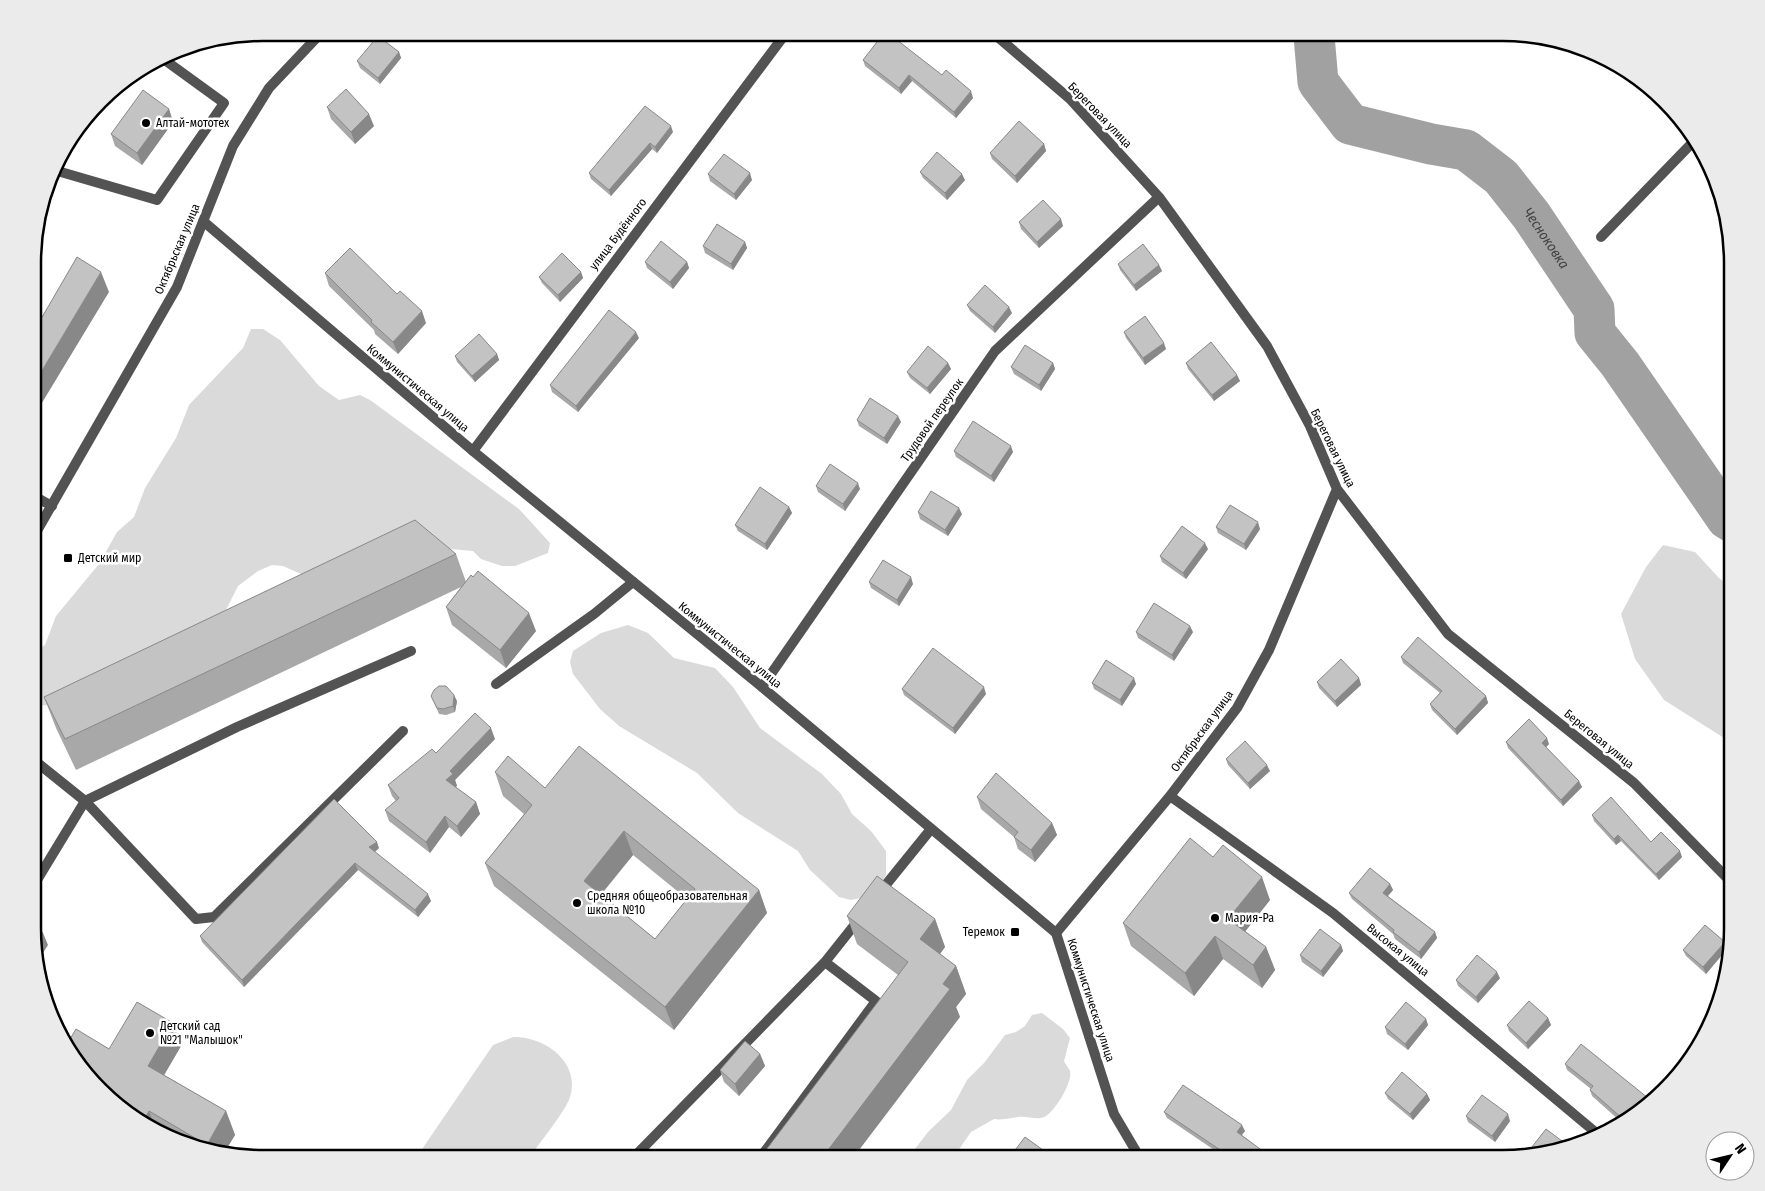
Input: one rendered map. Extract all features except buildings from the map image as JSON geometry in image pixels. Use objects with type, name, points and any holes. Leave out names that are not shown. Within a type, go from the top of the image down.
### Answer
[{"type":"street","name":"Октябрьская улица","points":[[41,524],[177,287],[233,146],[269,88],[313,41]]},
{"type":"street","name":"улица Будённого","points":[[473,451],[780,41]]},
{"type":"street","name":"Береговая улица","points":[[1002,41],[1070,99],[1159,197],[1267,346],[1310,426],[1337,489],[1448,634],[1634,783],[1724,875]]},
{"type":"street","points":[[61,172],[157,200],[224,102],[168,62]]},
{"type":"street","points":[[1601,237],[1690,145]]},
{"type":"street","name":"Трудовой переулок","points":[[762,687],[995,352],[1159,197]]},
{"type":"street","name":"Коммунистическая улица","points":[[203,221],[473,451],[762,687],[1056,933],[1114,1114],[1135,1150]]},
{"type":"street","name":"Октябрьская улица","points":[[1056,933],[1170,796],[1237,708],[1264,658],[1337,489]]},
{"type":"street","points":[[41,500],[52,506]]},
{"type":"street","points":[[496,684],[594,614],[633,582]]},
{"type":"street","points":[[41,873],[85,801],[237,727],[411,651]]},
{"type":"street","points":[[41,766],[85,801],[196,919],[214,917],[403,730]]},
{"type":"street","name":"Высокая улица","points":[[1170,796],[1333,913],[1593,1130]]},
{"type":"street","points":[[641,1150],[825,962],[931,829]]},
{"type":"street","points":[[766,1150],[876,1000],[825,962]]},
{"type":"shaded area","points":[[251,329],[263,329],[280,340],[319,386],[339,400],[360,395],[370,400],[519,509],[550,543],[548,553],[515,566],[502,566],[481,559],[473,551],[451,549],[433,541],[326,585],[283,566],[272,565],[258,571],[238,586],[220,622],[49,705],[41,706],[41,648],[45,645],[56,616],[99,564],[117,532],[134,517],[145,488],[176,438],[189,405],[243,348]]},
{"type":"shaded area","points":[[1663,545],[1695,552],[1724,582],[1724,738],[1664,700],[1635,659],[1621,614],[1646,567]]},
{"type":"shaded area","points":[[628,625],[648,633],[674,658],[715,668],[733,687],[760,728],[822,774],[841,794],[852,814],[871,831],[886,851],[886,875],[880,885],[861,898],[851,900],[839,897],[810,870],[798,851],[738,813],[697,773],[619,726],[600,709],[573,674],[570,662],[573,651],[601,633]]},
{"type":"shaded area","points":[[1042,1013],[1063,1029],[1070,1038],[1064,1061],[1070,1071],[1069,1082],[1053,1110],[1044,1117],[1039,1118],[994,1119],[971,1132],[959,1150],[914,1150],[928,1132],[951,1110],[967,1080],[984,1063],[1005,1035],[1016,1032],[1025,1026],[1032,1015]]},
{"type":"shaded area","points":[[513,1037],[525,1038],[547,1046],[557,1053],[565,1062],[570,1072],[572,1084],[570,1097],[564,1110],[535,1150],[421,1150],[493,1045]]},
{"type":"waterway","name":"Чесноковка","points":[[1314,41],[1318,82],[1350,124],[1431,144],[1466,150],[1501,177],[1531,215],[1594,309],[1595,333],[1620,364],[1724,515]]},
{"type":"place","name":"Алтай-мототех","points":[[146,123]]},
{"type":"place","name":"Детский мир","points":[[68,558]]},
{"type":"place","name":"Средняя общеобразовательная школа №10","points":[[577,903]]},
{"type":"place","name":"Мария-Ра","points":[[1215,918]]},
{"type":"place","name":"Теремок","points":[[1015,932]]},
{"type":"place","name":"Детский сад №21 \"Малышок\"","points":[[150,1033]]}]
